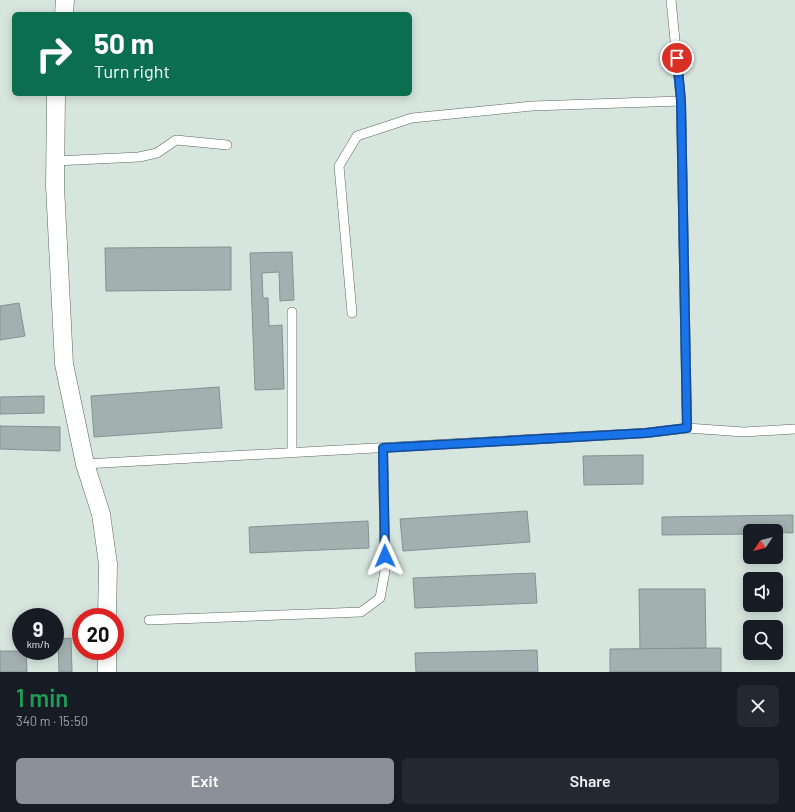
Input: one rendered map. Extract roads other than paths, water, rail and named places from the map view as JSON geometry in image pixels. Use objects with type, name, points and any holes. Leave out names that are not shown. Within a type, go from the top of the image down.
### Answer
[{"type":"street","points":[[64,12],[65,0]]},
{"type":"street","points":[[56,96],[55,161],[64,364],[85,464],[101,514],[108,564],[107,608]]},
{"type":"street","points":[[107,660],[107,672]]},
{"type":"lane","points":[[671,0],[681,101],[687,428]]},
{"type":"lane","points":[[352,313],[340,166],[357,136],[412,118],[532,106],[681,101]]},
{"type":"lane","points":[[55,161],[139,157],[157,153],[176,140],[227,145]]},
{"type":"lane","points":[[292,312],[292,452]]},
{"type":"lane","points":[[85,464],[646,433],[687,428],[744,432],[795,429]]},
{"type":"lane","points":[[149,620],[361,612],[380,598],[385,571],[383,448]]}]
